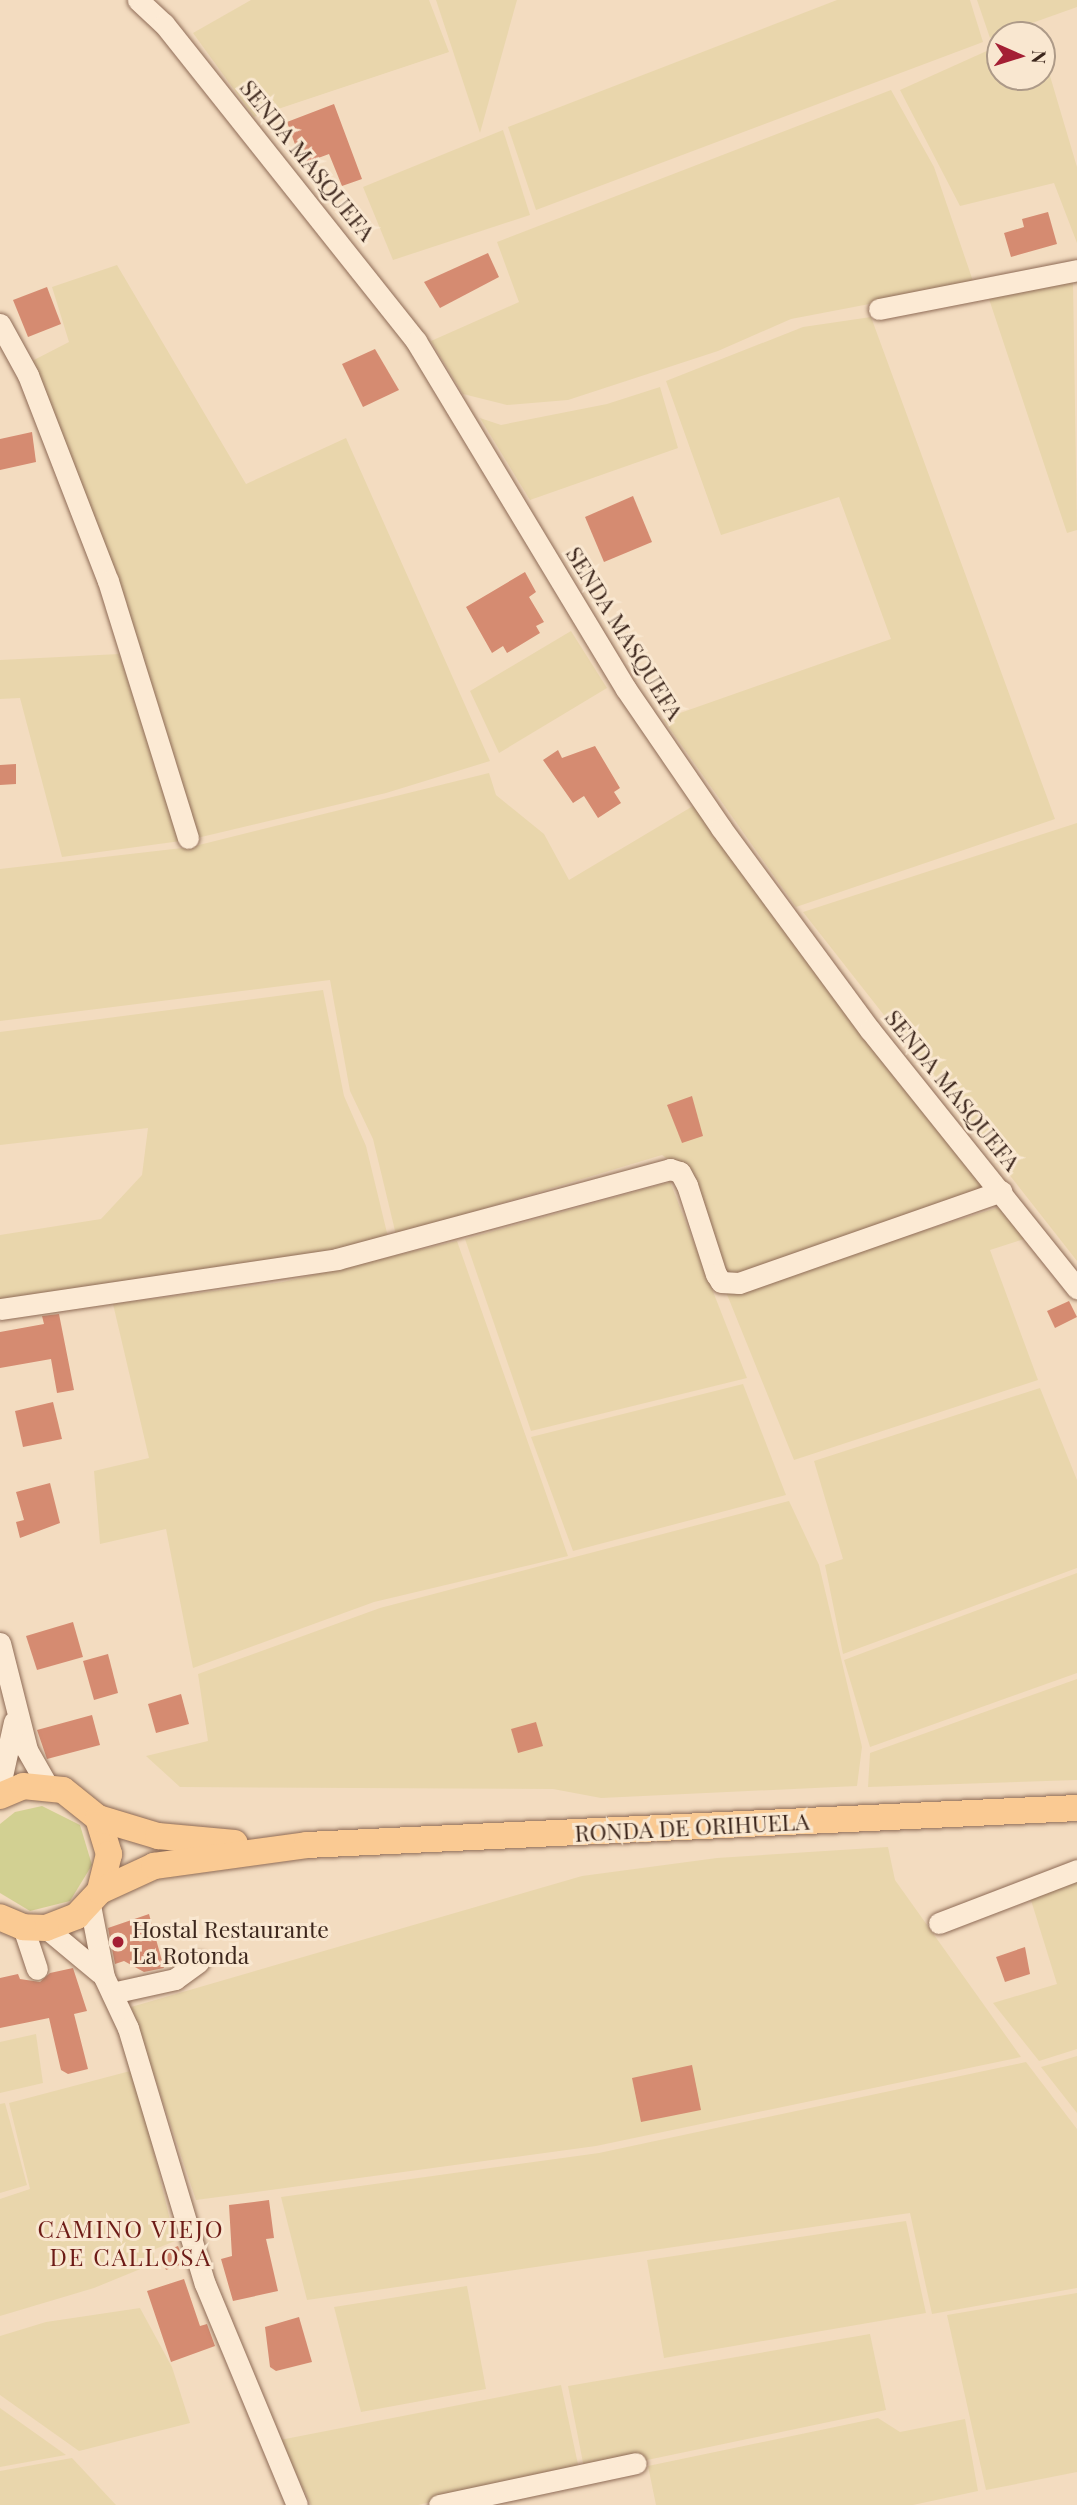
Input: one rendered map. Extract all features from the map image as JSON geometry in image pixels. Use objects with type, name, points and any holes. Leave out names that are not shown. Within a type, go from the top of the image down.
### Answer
[{"type":"main road","points":[[0,1796],[23,1786],[47,1785]]},
{"type":"main road","name":"RONDA DE ORIHUELA","points":[[47,1785],[82,1801],[98,1818],[158,1836],[307,1845]]},
{"type":"main road","name":"RONDA DE ORIHUELA","points":[[23,1924],[95,1898],[154,1866],[307,1845],[1077,1808]]},
{"type":"main road","points":[[95,1898],[109,1854],[98,1818]]},
{"type":"street","name":"SENDA MASQUEFA","points":[[138,0],[164,24],[416,341],[648,721],[870,1030],[1077,1288]]},
{"type":"street","points":[[879,309],[1077,270]]},
{"type":"street","points":[[0,324],[28,375],[108,581],[188,838]]},
{"type":"street","points":[[0,1309],[337,1259],[670,1169],[680,1172],[687,1185],[716,1274],[721,1282],[739,1283],[1001,1191]]},
{"type":"street","points":[[0,1643],[15,1710],[34,1769],[47,1785]]},
{"type":"street","points":[[0,1785],[13,1745],[15,1710]]},
{"type":"street","points":[[939,1923],[1077,1870]]},
{"type":"street","points":[[95,1898],[108,1985],[163,2135],[205,2284],[297,2505]]},
{"type":"street","points":[[23,1924],[37,1969]]},
{"type":"street","points":[[23,1924],[108,1985],[175,1979],[198,1962]]},
{"type":"street","points":[[439,2505],[636,2463]]},
{"type":"shaded area","points":[[251,0],[429,0],[449,52],[254,117],[193,33]]},
{"type":"shaded area","points":[[436,0],[517,0],[480,133]]},
{"type":"shaded area","points":[[837,0],[970,0],[983,42],[536,210],[508,127]]},
{"type":"shaded area","points":[[977,0],[1077,0],[1077,7],[1038,21],[986,21],[986,26]]},
{"type":"shaded area","points":[[986,51],[986,91],[1054,91],[1077,167],[1077,243],[1054,183],[960,206],[900,90]]},
{"type":"shaded area","points":[[891,90],[934,167],[974,284],[791,319],[718,351],[568,400],[507,405],[463,394],[431,341],[519,302],[497,242]]},
{"type":"shaded area","points":[[503,130],[530,215],[393,260],[363,187]]},
{"type":"shaded area","points":[[117,265],[246,484],[346,438],[490,761],[386,793],[197,838],[32,361],[69,342],[52,287]]},
{"type":"shaded area","points":[[1073,281],[1077,530],[1067,533],[988,296]]},
{"type":"shaded area","points":[[871,317],[1055,819],[796,907],[663,719],[891,639],[839,497],[721,535],[666,381],[803,327]]},
{"type":"shaded area","points":[[660,387],[678,448],[530,500],[480,418],[501,425],[607,404]]},
{"type":"shaded area","points":[[571,631],[607,688],[499,753],[470,691]]},
{"type":"shaded area","points":[[119,654],[181,841],[62,857],[20,698],[0,699],[0,660]]},
{"type":"shaded area","points":[[489,773],[496,795],[544,834],[569,880],[693,806],[987,1188],[732,1275],[725,1270],[695,1180],[662,1155],[396,1235],[373,1139],[350,1091],[330,980],[0,1021],[0,869],[191,847]]},
{"type":"shaded area","points":[[1077,823],[1077,1261],[803,912]]},
{"type":"shaded area","points":[[323,990],[344,1096],[366,1146],[388,1237],[252,1268],[0,1301],[0,1235],[101,1219],[142,1175],[148,1128],[0,1145],[0,1032]]},
{"type":"shaded area","points":[[670,1182],[747,1378],[531,1431],[465,1239]]},
{"type":"shaded area","points":[[1000,1207],[1027,1238],[990,1250],[1038,1380],[794,1460],[726,1292]]},
{"type":"shaded area","points":[[457,1241],[568,1556],[374,1602],[193,1668],[166,1529],[100,1544],[94,1471],[149,1458],[113,1304],[283,1282]]},
{"type":"shaded area","points":[[743,1384],[786,1495],[573,1551],[531,1437]]},
{"type":"shaded area","points":[[1040,1388],[1077,1480],[1077,1568],[843,1654],[825,1565],[843,1559],[814,1461]]},
{"type":"shaded area","points":[[789,1501],[819,1565],[862,1747],[857,1786],[601,1798],[553,1789],[180,1787],[146,1756],[208,1741],[198,1674],[380,1608]]},
{"type":"shaded area","points":[[1077,1573],[1077,1673],[870,1747],[844,1660]]},
{"type":"shaded area","points":[[1077,1679],[1077,1780],[868,1787],[870,1753]]},
{"type":"shaded area","points":[[42,1806],[80,1825],[92,1865],[70,1901],[30,1911],[0,1893],[0,1824],[15,1812]]},
{"type":"shaded area","points":[[888,1847],[895,1880],[1021,2057],[596,2146],[196,2200],[131,2007],[582,1876],[717,1858]]},
{"type":"shaded area","points":[[1077,1879],[1077,2049],[1039,2061],[993,2003],[1057,1984],[1030,1897]]},
{"type":"shaded area","points":[[36,2034],[43,2083],[0,2093],[0,2042]]},
{"type":"shaded area","points":[[1077,2056],[1077,2113],[1041,2067]]},
{"type":"shaded area","points":[[1026,2062],[1077,2129],[1077,2288],[932,2314],[910,2213],[307,2300],[281,2197],[599,2153]]},
{"type":"shaded area","points":[[134,2070],[175,2241],[153,2250],[155,2263],[94,2288],[0,2316],[0,2199],[30,2189],[9,2103]]},
{"type":"shaded area","points":[[5,2103],[27,2185],[0,2193],[0,2104]]},
{"type":"shaded area","points":[[906,2221],[926,2313],[664,2358],[647,2260]]},
{"type":"shaded area","points":[[467,2286],[486,2389],[361,2412],[334,2307]]},
{"type":"shaded area","points":[[1077,2293],[1077,2472],[986,2490],[947,2315]]},
{"type":"shaded area","points":[[140,2308],[172,2367],[190,2423],[79,2451],[0,2395],[0,2336],[46,2322]]},
{"type":"shaded area","points":[[870,2334],[886,2410],[585,2473],[568,2386]]},
{"type":"shaded area","points":[[561,2385],[579,2469],[418,2505],[311,2505],[280,2440]]},
{"type":"shaded area","points":[[0,2408],[66,2455],[0,2467]]},
{"type":"shaded area","points":[[878,2418],[900,2432],[965,2419],[978,2491],[913,2505],[656,2505],[648,2466]]},
{"type":"shaded area","points":[[72,2458],[116,2505],[0,2505],[0,2471]]},
{"type":"building","points":[[334,104],[362,179],[342,186],[329,154],[302,164],[287,122]]},
{"type":"building","points":[[1048,212],[1057,244],[1011,257],[1004,233],[1024,227],[1022,219]]},
{"type":"building","points":[[488,253],[499,277],[440,308],[424,282]]},
{"type":"building","points":[[47,287],[61,324],[28,337],[13,300]]},
{"type":"building","points":[[375,349],[399,390],[363,407],[342,364]]},
{"type":"building","points":[[32,432],[36,462],[0,470],[0,439]]},
{"type":"building","points":[[633,496],[652,542],[604,562],[585,517]]},
{"type":"building","points":[[525,572],[536,592],[529,597],[544,622],[536,626],[540,633],[507,653],[503,646],[492,653],[466,607]]},
{"type":"building","points":[[595,746],[620,788],[614,792],[621,803],[598,818],[584,796],[573,803],[543,760],[558,750],[562,758]]},
{"type":"building","points":[[16,764],[16,784],[0,785],[0,765]]},
{"type":"building","points":[[692,1096],[703,1136],[682,1143],[667,1105]]},
{"type":"building","points":[[1069,1301],[1077,1317],[1055,1328],[1047,1311]]},
{"type":"building","points":[[59,1314],[74,1390],[57,1393],[51,1359],[0,1368],[0,1332],[44,1324],[42,1316]]},
{"type":"building","points":[[53,1402],[62,1439],[23,1447],[15,1411]]},
{"type":"building","points":[[50,1483],[60,1523],[20,1538],[16,1522],[24,1520],[16,1492]]},
{"type":"building","points":[[73,1622],[83,1657],[37,1670],[26,1636]]},
{"type":"building","points":[[108,1654],[118,1693],[94,1700],[83,1661]]},
{"type":"building","points":[[181,1694],[189,1724],[156,1733],[148,1704]]},
{"type":"building","points":[[92,1715],[100,1745],[47,1759],[37,1730]]},
{"type":"building","points":[[536,1722],[543,1746],[518,1753],[511,1729]]},
{"type":"building","points":[[149,1914],[164,1968],[144,1972],[124,1961],[115,1964],[108,1928]]},
{"type":"building","points":[[1025,1947],[1030,1974],[1005,1982],[996,1957]]},
{"type":"building","points":[[73,1968],[87,2011],[74,2014],[88,2069],[68,2074],[61,2070],[49,2018],[0,2028],[0,1978],[18,1974],[20,1979],[40,1982],[50,1973]]},
{"type":"building","points":[[692,2065],[701,2110],[641,2122],[632,2078]]},
{"type":"building","points":[[269,2200],[274,2238],[266,2239],[278,2291],[233,2301],[221,2259],[232,2256],[229,2205]]},
{"type":"building","points":[[178,2246],[185,2263],[166,2270],[160,2253]]},
{"type":"building","points":[[184,2279],[200,2326],[207,2324],[215,2346],[171,2362],[147,2291]]},
{"type":"building","points":[[299,2317],[312,2362],[276,2371],[270,2367],[265,2327]]},
{"type":"place","name":"Hostal Restaurante La Rotonda","points":[[118,1942]]},
{"type":"district","name":"CAMINO VIEJO DE CALLOSA","points":[[131,2243]]}]
